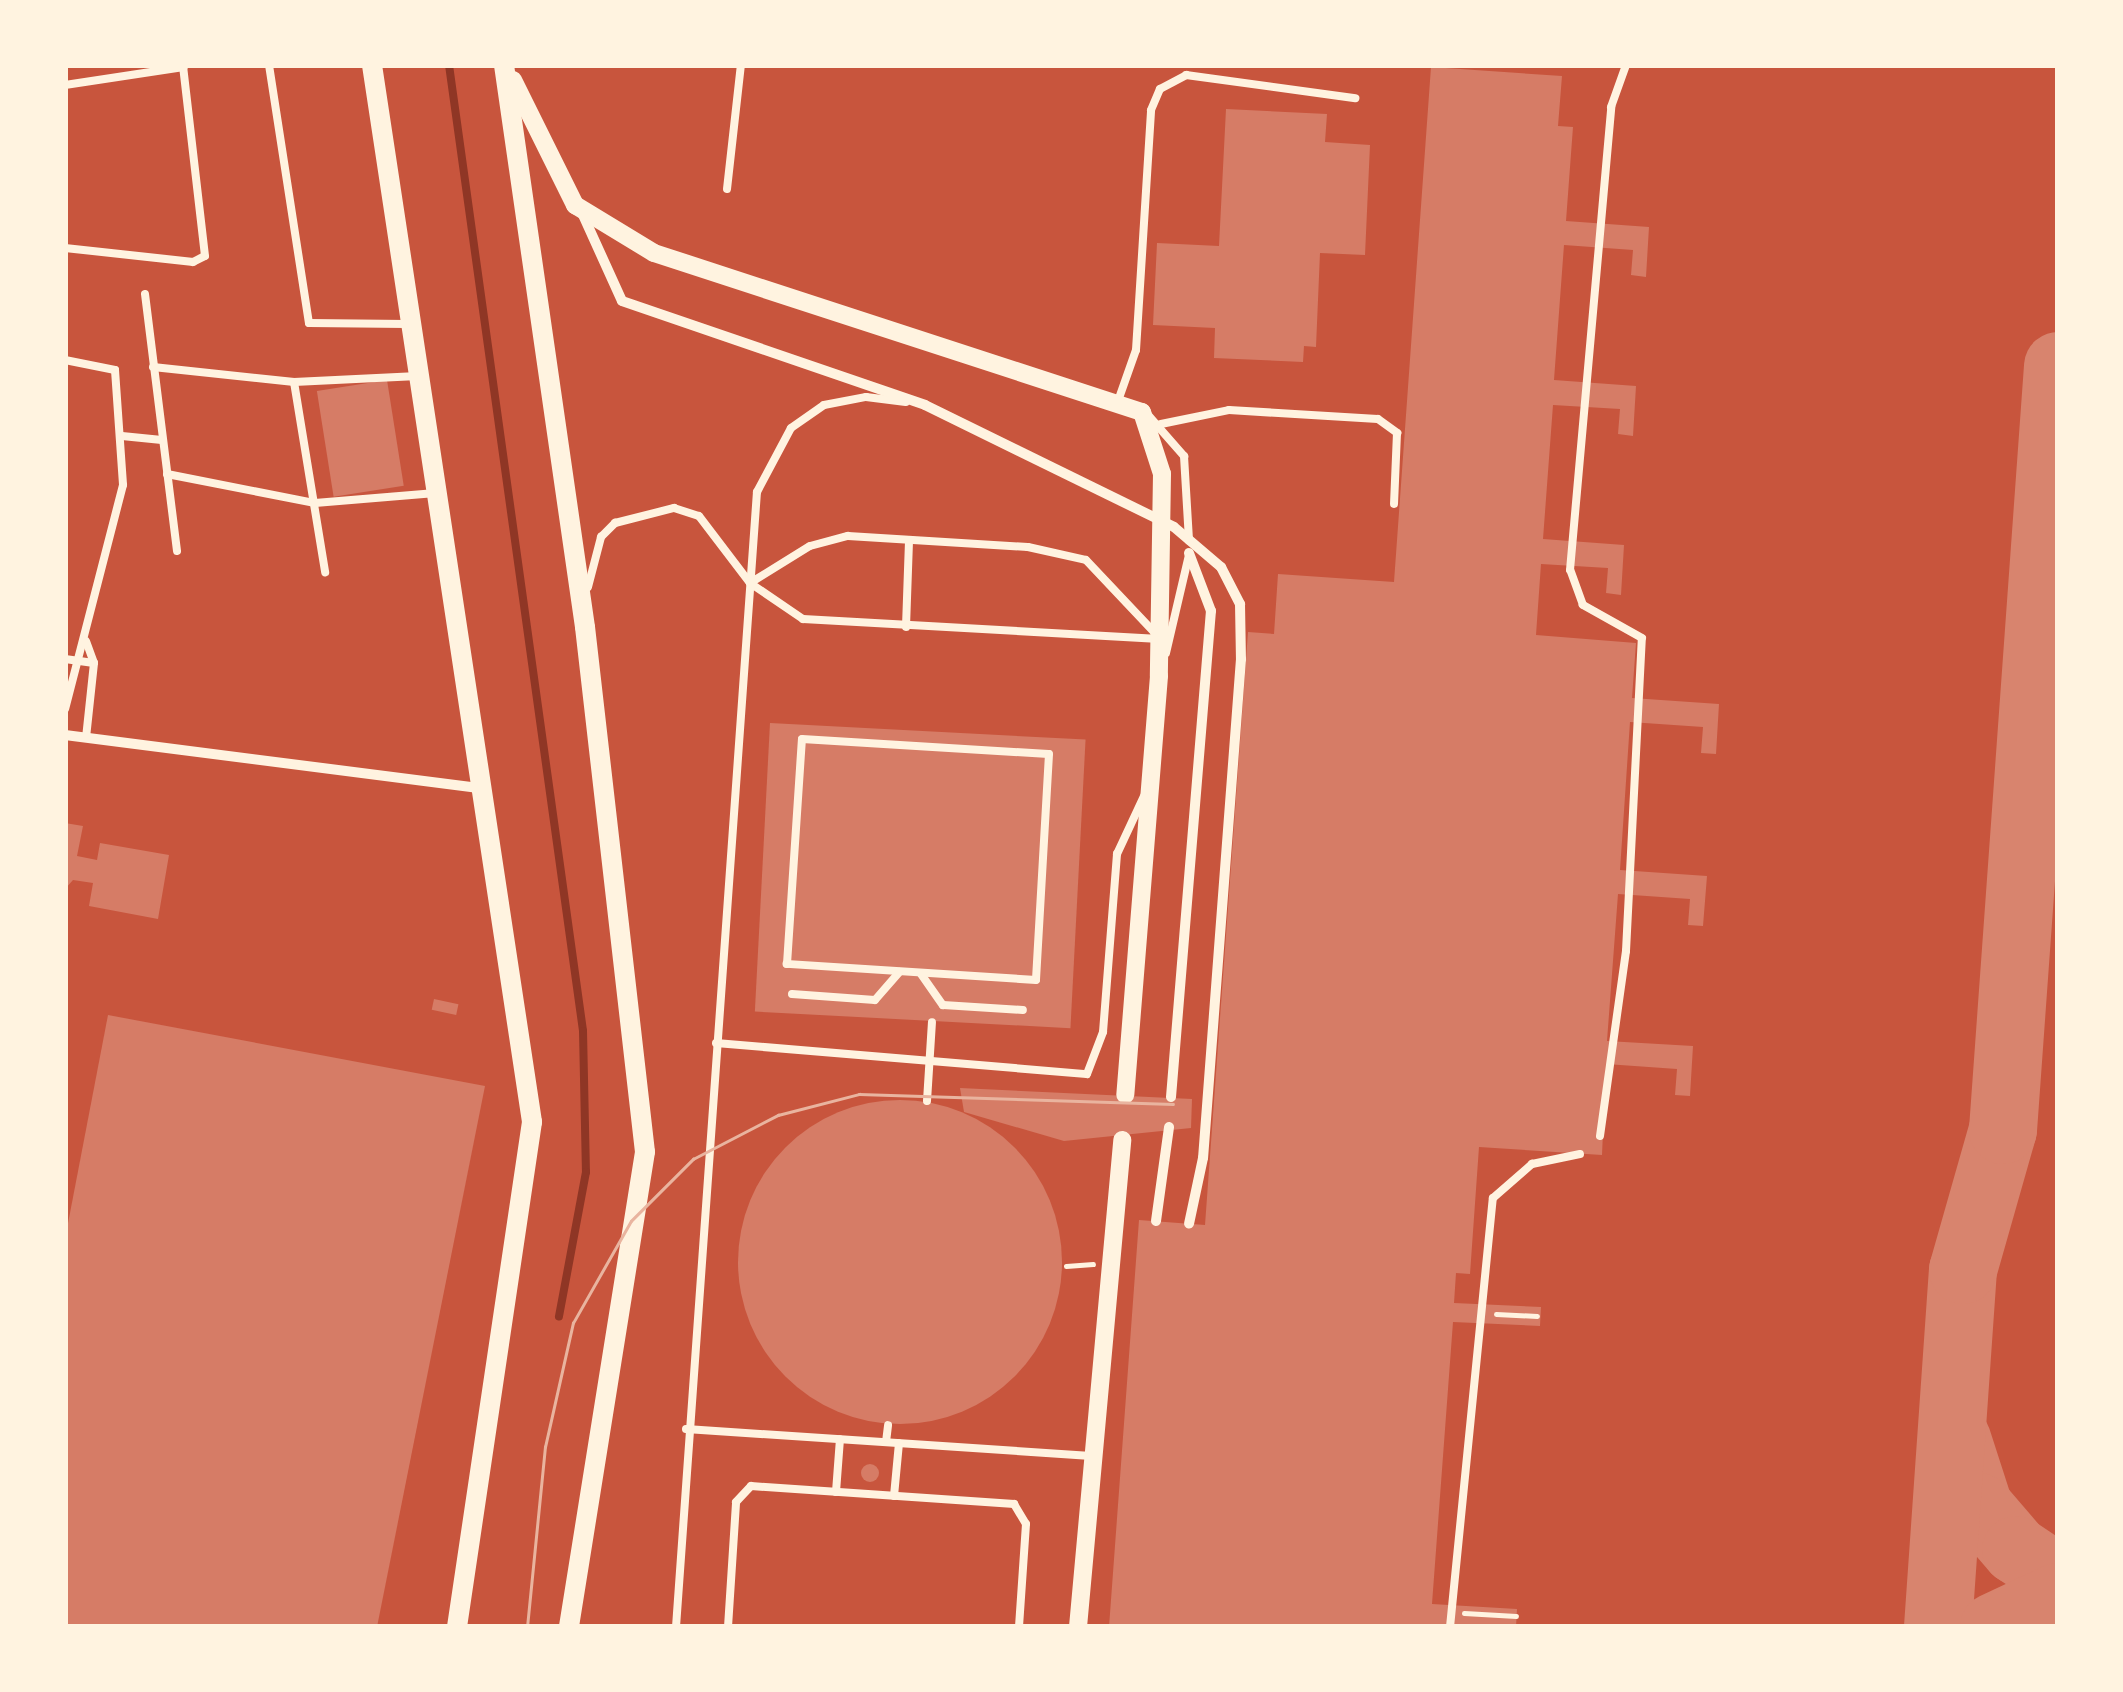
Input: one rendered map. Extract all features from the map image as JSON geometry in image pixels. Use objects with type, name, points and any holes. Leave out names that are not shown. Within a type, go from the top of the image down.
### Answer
[{"type":"main road","points":[[372,65],[486,788],[533,1154],[457,1627]]},
{"type":"main road","points":[[506,65],[585,627],[646,1152],[570,1627]]},
{"type":"street","points":[[506,65],[522,112],[583,215],[622,301],[926,405],[1174,527],[1221,567],[1240,604],[1235,775],[1189,1224]]},
{"type":"street","points":[[583,215],[654,252],[1118,400],[1142,412],[1162,474],[1159,676],[1125,1095]]},
{"type":"street","points":[[1171,1097],[1211,611],[1189,553]]},
{"type":"street","points":[[65,735],[486,788]]},
{"type":"street","points":[[1156,1222],[1169,1127]]},
{"type":"street","points":[[1078,1627],[1122,1140]]},
{"type":"lane","points":[[270,65],[309,323],[412,324]]},
{"type":"lane","points":[[727,190],[741,65]]},
{"type":"lane","points":[[1600,1136],[1626,951],[1642,638],[1583,605],[1570,570],[1611,107],[1626,65]]},
{"type":"lane","points":[[65,85],[184,66],[205,256],[193,262],[65,248]]},
{"type":"lane","points":[[1118,400],[1136,350],[1151,110],[1160,89],[1187,70],[1355,98]]},
{"type":"lane","points":[[145,294],[177,551]]},
{"type":"lane","points":[[65,360],[114,370],[122,436],[122,485],[86,641],[68,659],[65,709]]},
{"type":"lane","points":[[153,367],[294,382],[420,376]]},
{"type":"lane","points":[[294,382],[326,572]]},
{"type":"lane","points":[[676,1627],[686,1429],[757,492],[791,428],[824,405],[866,396],[926,405]]},
{"type":"lane","points":[[1161,424],[1230,410],[1393,424],[1394,504]]},
{"type":"lane","points":[[1142,412],[1161,424],[1184,456],[1189,553],[1159,676]]},
{"type":"lane","points":[[122,436],[162,440]]},
{"type":"lane","points":[[167,474],[315,503],[440,492]]},
{"type":"lane","points":[[585,627],[601,538],[639,513],[699,516],[750,583],[804,619],[1159,639]]},
{"type":"lane","points":[[750,583],[810,546],[848,536],[1086,560],[1114,580],[1159,639]]},
{"type":"lane","points":[[906,627],[909,540]]},
{"type":"lane","points":[[86,641],[94,663],[86,738]]},
{"type":"lane","points":[[68,659],[94,663]]},
{"type":"lane","points":[[802,739],[1046,752],[1036,980],[899,972],[787,964],[802,739]]},
{"type":"lane","points":[[716,1044],[928,1065],[1087,1074],[1104,1032],[1118,854],[1150,784]]},
{"type":"lane","points":[[792,994],[875,1000],[899,972]]},
{"type":"lane","points":[[920,974],[943,1004],[1023,1010]]},
{"type":"lane","points":[[926,1101],[932,1022]]},
{"type":"lane","points":[[1450,1627],[1493,1198],[1532,1164],[1580,1154]]},
{"type":"lane","points":[[886,1442],[888,1426]]},
{"type":"lane","points":[[686,1429],[1094,1456]]},
{"type":"lane","points":[[836,1492],[840,1439]]},
{"type":"lane","points":[[894,1496],[899,1443]]},
{"type":"lane","points":[[728,1627],[740,1490],[894,1496],[1024,1512],[1018,1627]]},
{"type":"path","points":[[1448,1612],[1516,1616]]},
{"type":"building","points":[[1431,67],[1562,76],[1558,126],[1573,127],[1566,221],[1649,227],[1646,277],[1631,275],[1633,250],[1564,245],[1554,380],[1636,386],[1633,436],[1618,434],[1620,409],[1553,405],[1543,539],[1624,545],[1621,595],[1606,593],[1608,568],[1541,564],[1536,635],[1636,643],[1632,698],[1719,704],[1716,754],[1701,753],[1703,727],[1630,722],[1620,870],[1707,876],[1703,926],[1688,925],[1690,899],[1618,894],[1607,1041],[1693,1046],[1690,1096],[1675,1095],[1677,1069],[1606,1064],[1602,1155],[1479,1147],[1470,1274],[1456,1273],[1454,1303],[1541,1307],[1540,1326],[1453,1322],[1432,1604],[1517,1609],[1516,1627],[1109,1627],[1139,1220],[1205,1225],[1248,632],[1274,634],[1278,574],[1394,582]]},
{"type":"building","points":[[1226,109],[1327,114],[1325,142],[1370,145],[1365,255],[1320,253],[1316,347],[1304,346],[1303,362],[1214,358],[1215,328],[1153,325],[1157,243],[1219,246]]},
{"type":"building","points":[[387,380],[404,486],[334,497],[317,391]]},
{"type":"building","points":[[770,723],[1086,740],[1070,1028],[755,1012]]},
{"type":"building","points":[[65,823],[83,826],[77,856],[97,860],[100,843],[169,855],[158,919],[89,906],[93,883],[73,880],[65,889]]},
{"type":"building","points":[[434,999],[458,1004],[456,1015],[432,1010]]},
{"type":"building","points":[[108,1015],[485,1086],[377,1627],[65,1627],[65,1239]]},
{"type":"building","points":[[960,1088],[1192,1099],[1191,1128],[1064,1141],[964,1112]]},
{"type":"building","points":[[900,1100],[932,1103],[962,1112],[1015,1147],[1050,1200],[1059,1230],[1059,1294],[1050,1324],[1015,1377],[962,1412],[932,1421],[900,1424],[868,1421],[838,1412],[785,1377],[750,1324],[741,1294],[738,1262],[741,1230],[750,1200],[785,1147],[838,1112],[868,1103]]},
{"type":"building","points":[[870,1464],[879,1473],[870,1482],[861,1473]]},
{"type":"waterway","points":[[449,65],[583,1031],[586,1172],[559,1316]]},
{"type":"taxiway","points":[[1938,1627],[1963,1270],[2003,1130],[2058,366]]},
{"type":"taxiway","points":[[1957,1439],[1979,1507],[2016,1550],[2058,1578]]},
{"type":"taxiway","points":[[1994,1627],[2058,1597]]},
{"type":"tram line","points":[[527,1627],[545,1447],[573,1323],[631,1221],[693,1159],[778,1115],[859,1094],[1173,1104]]}]
